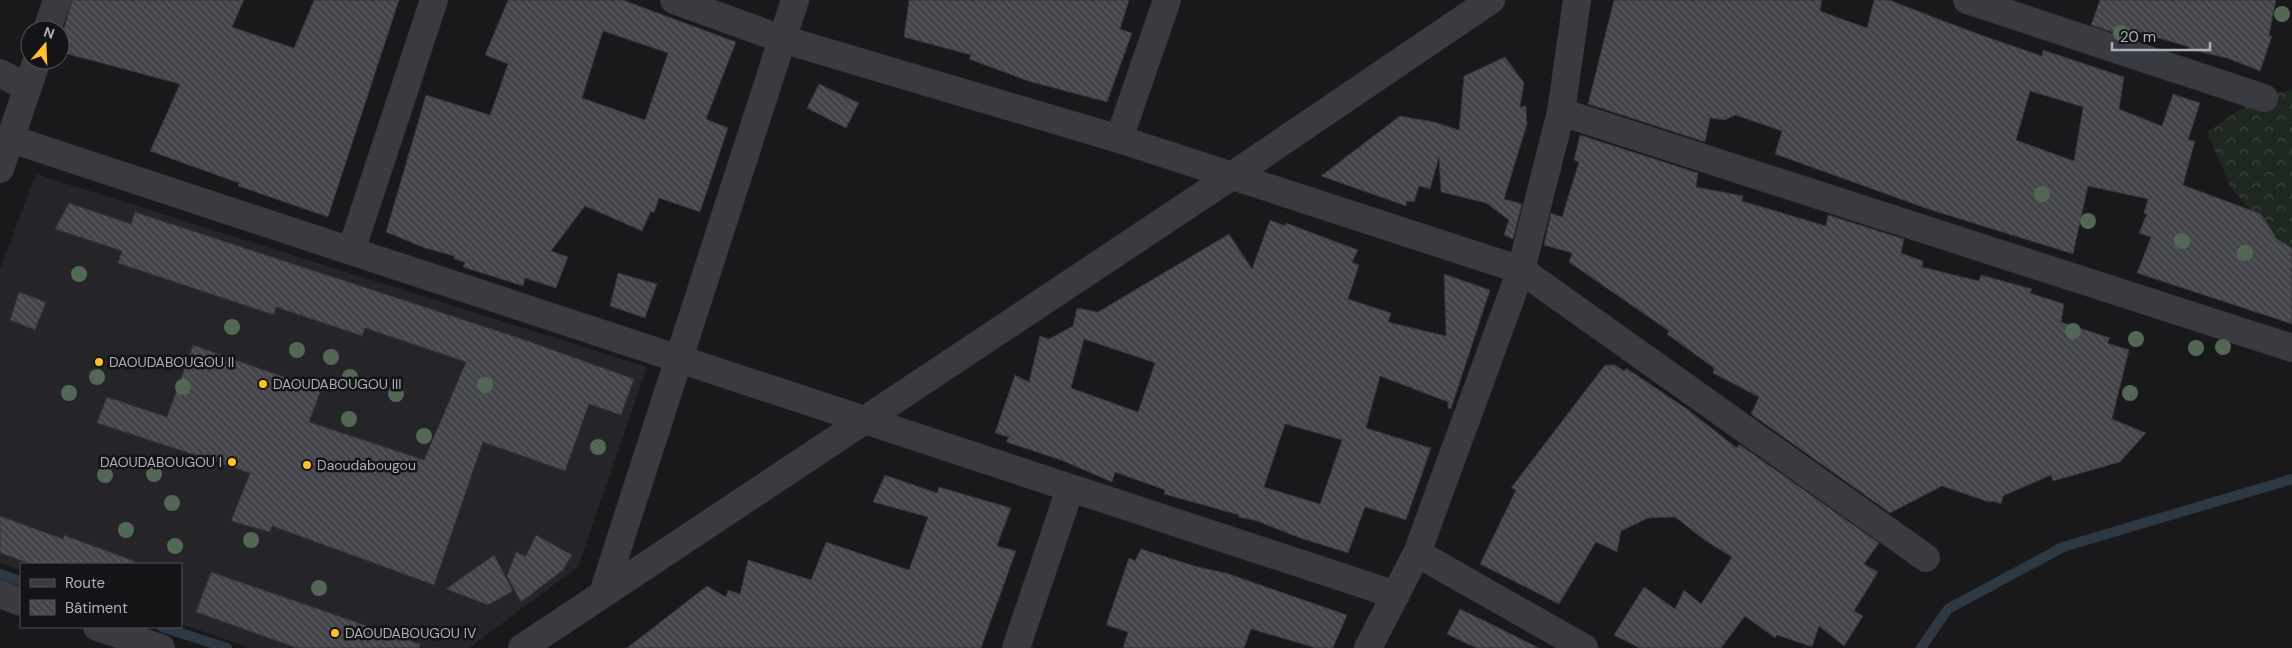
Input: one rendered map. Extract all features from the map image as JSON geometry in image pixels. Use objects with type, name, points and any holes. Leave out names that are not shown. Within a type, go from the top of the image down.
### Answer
[{"type":"street","points":[[50,20],[57,0]]},
{"type":"street","points":[[351,251],[434,0]]},
{"type":"street","points":[[674,0],[782,39],[1119,139],[1521,270],[1926,558]]},
{"type":"street","points":[[603,593],[795,0]]},
{"type":"street","points":[[1119,139],[1167,0]]},
{"type":"street","points":[[522,648],[862,420],[1233,175],[1490,0]]},
{"type":"street","points":[[1368,648],[1418,553],[1521,270],[1561,112],[1577,0]]},
{"type":"street","points":[[1967,0],[2264,98]]},
{"type":"street","points":[[0,169],[34,70]]},
{"type":"street","points":[[0,73],[28,88]]},
{"type":"street","points":[[1561,112],[2292,348]]},
{"type":"street","points":[[10,139],[1396,595]]},
{"type":"street","points":[[1016,648],[1070,489]]},
{"type":"street","points":[[1418,553],[1584,648]]},
{"type":"street","points":[[0,594],[20,602]]},
{"type":"street","points":[[100,628],[161,648]]},
{"type":"shaded area","name":"Daoudabougou","points":[[36,174],[647,367],[578,567],[469,648],[251,648],[182,624],[182,563],[20,563],[20,570],[0,563],[0,269]]},
{"type":"green space","points":[[2292,90],[2292,257],[2231,188],[2207,132],[2261,95]]},
{"type":"building","points":[[72,0],[244,0],[232,27],[294,48],[314,0],[399,0],[328,217],[238,186],[239,183],[150,151],[180,84],[70,55],[70,20],[66,20]]},
{"type":"building","points":[[508,0],[623,0],[736,42],[706,119],[728,128],[700,212],[659,198],[654,213],[651,211],[642,231],[585,206],[551,251],[568,257],[556,288],[525,278],[523,286],[463,267],[465,262],[454,259],[454,256],[425,248],[386,232],[426,95],[490,115],[508,64],[485,55]],"holes":[[[603,31],[668,53],[645,120],[582,98]]]},
{"type":"building","points":[[909,0],[1129,0],[1120,29],[1132,33],[1107,102],[1028,81],[969,59],[971,55],[904,37]]},
{"type":"building","points":[[1614,0],[1822,0],[1820,11],[1867,28],[1874,0],[1889,0],[2042,56],[2043,50],[2124,77],[2119,109],[2162,126],[2173,94],[2200,103],[2188,140],[2195,141],[2183,185],[2261,214],[2277,239],[2292,248],[2292,324],[2137,273],[2151,237],[2139,233],[2147,214],[2144,213],[2148,199],[2088,186],[2073,254],[1928,209],[1775,154],[1782,131],[1735,115],[1725,120],[1710,118],[1705,142],[1588,104]],"holes":[[[2030,91],[2083,107],[2074,161],[2016,140]]]},
{"type":"building","points":[[2100,0],[2276,0],[2269,35],[2272,36],[2260,71],[2227,58],[2188,49],[2189,47],[2132,30],[2131,38],[2091,25]]},
{"type":"building","points":[[1505,57],[1524,83],[1520,107],[1526,106],[1527,124],[1504,199],[1522,204],[1513,239],[1504,235],[1509,220],[1486,203],[1441,192],[1439,157],[1430,189],[1419,186],[1414,202],[1407,201],[1406,206],[1321,176],[1400,116],[1434,122],[1459,130],[1464,76]]},
{"type":"building","points":[[819,84],[859,103],[846,128],[807,108]]},
{"type":"building","points":[[1580,135],[1698,173],[1696,187],[1743,196],[1742,201],[1826,226],[1828,215],[1904,239],[1901,253],[1923,261],[1922,267],[1979,281],[1981,275],[2032,289],[2030,293],[2064,304],[2061,322],[2110,338],[2107,343],[2129,350],[2112,419],[2146,433],[2120,462],[2053,481],[2051,475],[2003,496],[2001,504],[1993,501],[1989,502],[1942,486],[1890,513],[1751,414],[1759,397],[1713,373],[1714,368],[1667,334],[1669,331],[1569,262],[1572,253],[1544,245],[1551,213],[1562,217],[1579,162],[1574,160]]},
{"type":"building","points":[[69,203],[131,224],[135,212],[525,340],[634,379],[621,415],[589,404],[565,471],[483,442],[434,585],[272,526],[270,532],[231,521],[250,473],[97,423],[107,397],[167,417],[193,345],[321,390],[309,422],[424,460],[466,362],[365,328],[362,336],[276,307],[274,315],[118,263],[122,251],[55,229]]},
{"type":"building","points":[[1270,220],[1285,226],[1286,223],[1358,250],[1352,262],[1359,265],[1348,299],[1391,313],[1388,322],[1446,336],[1444,274],[1490,290],[1451,409],[1448,408],[1448,402],[1380,376],[1366,428],[1431,448],[1406,520],[1365,507],[1348,553],[1300,538],[1254,520],[1239,517],[1239,515],[1164,494],[1165,490],[1115,472],[1112,482],[1061,460],[1006,442],[1009,437],[995,433],[1015,375],[1029,382],[1040,336],[1049,339],[1073,326],[1077,308],[1098,312],[1229,234],[1252,269]],"holes":[[[1084,339],[1155,363],[1138,412],[1071,388]],[[1285,424],[1342,440],[1320,504],[1264,487]]]},
{"type":"building","points":[[618,273],[657,284],[645,318],[610,306]]},
{"type":"building","points":[[19,292],[46,302],[35,330],[10,320]]},
{"type":"building","points":[[1605,365],[1615,365],[1624,371],[1626,368],[1687,409],[1737,448],[1739,444],[1879,543],[1864,564],[1878,572],[1854,611],[1863,616],[1844,646],[1819,626],[1812,647],[1777,635],[1775,638],[1745,616],[1721,648],[1639,648],[1614,635],[1644,587],[1675,609],[1684,590],[1701,604],[1732,557],[1706,541],[1675,517],[1648,518],[1621,531],[1617,552],[1596,542],[1559,604],[1480,564],[1516,490],[1511,488]]},
{"type":"building","points":[[885,475],[937,493],[939,487],[1011,508],[997,546],[1016,551],[981,648],[627,648],[707,586],[726,597],[728,590],[740,594],[748,560],[811,580],[826,542],[909,570],[928,517],[873,502]]},
{"type":"building","points":[[0,516],[63,539],[64,535],[134,561],[134,563],[28,563],[0,553]]},
{"type":"building","points":[[536,535],[572,555],[563,570],[521,602],[507,576],[516,552],[526,556]]},
{"type":"building","points":[[1141,549],[1198,567],[1226,573],[1347,615],[1333,648],[1316,648],[1251,629],[1244,648],[1123,648],[1128,632],[1106,625],[1129,558],[1135,561]]},
{"type":"building","points":[[494,555],[513,591],[488,605],[446,589]]},
{"type":"building","points":[[211,572],[420,644],[419,648],[297,648],[196,612]]},
{"type":"building","points":[[1460,609],[1539,648],[1476,648],[1447,634]]},
{"type":"waterway","points":[[1921,648],[1948,609],[2063,547],[2292,479]]},
{"type":"waterway","points":[[0,574],[20,581]]},
{"type":"waterway","points":[[165,628],[227,648]]},
{"type":"place","name":"DAOUDABOUGOU II","points":[[99,362]]},
{"type":"place","name":"DAOUDABOUGOU III","points":[[263,384]]},
{"type":"place","name":"DAOUDABOUGOU I","points":[[232,462]]},
{"type":"place","name":"Daoudabougou","points":[[307,465]]},
{"type":"place","name":"DAOUDABOUGOU IV","points":[[335,633]]}]
